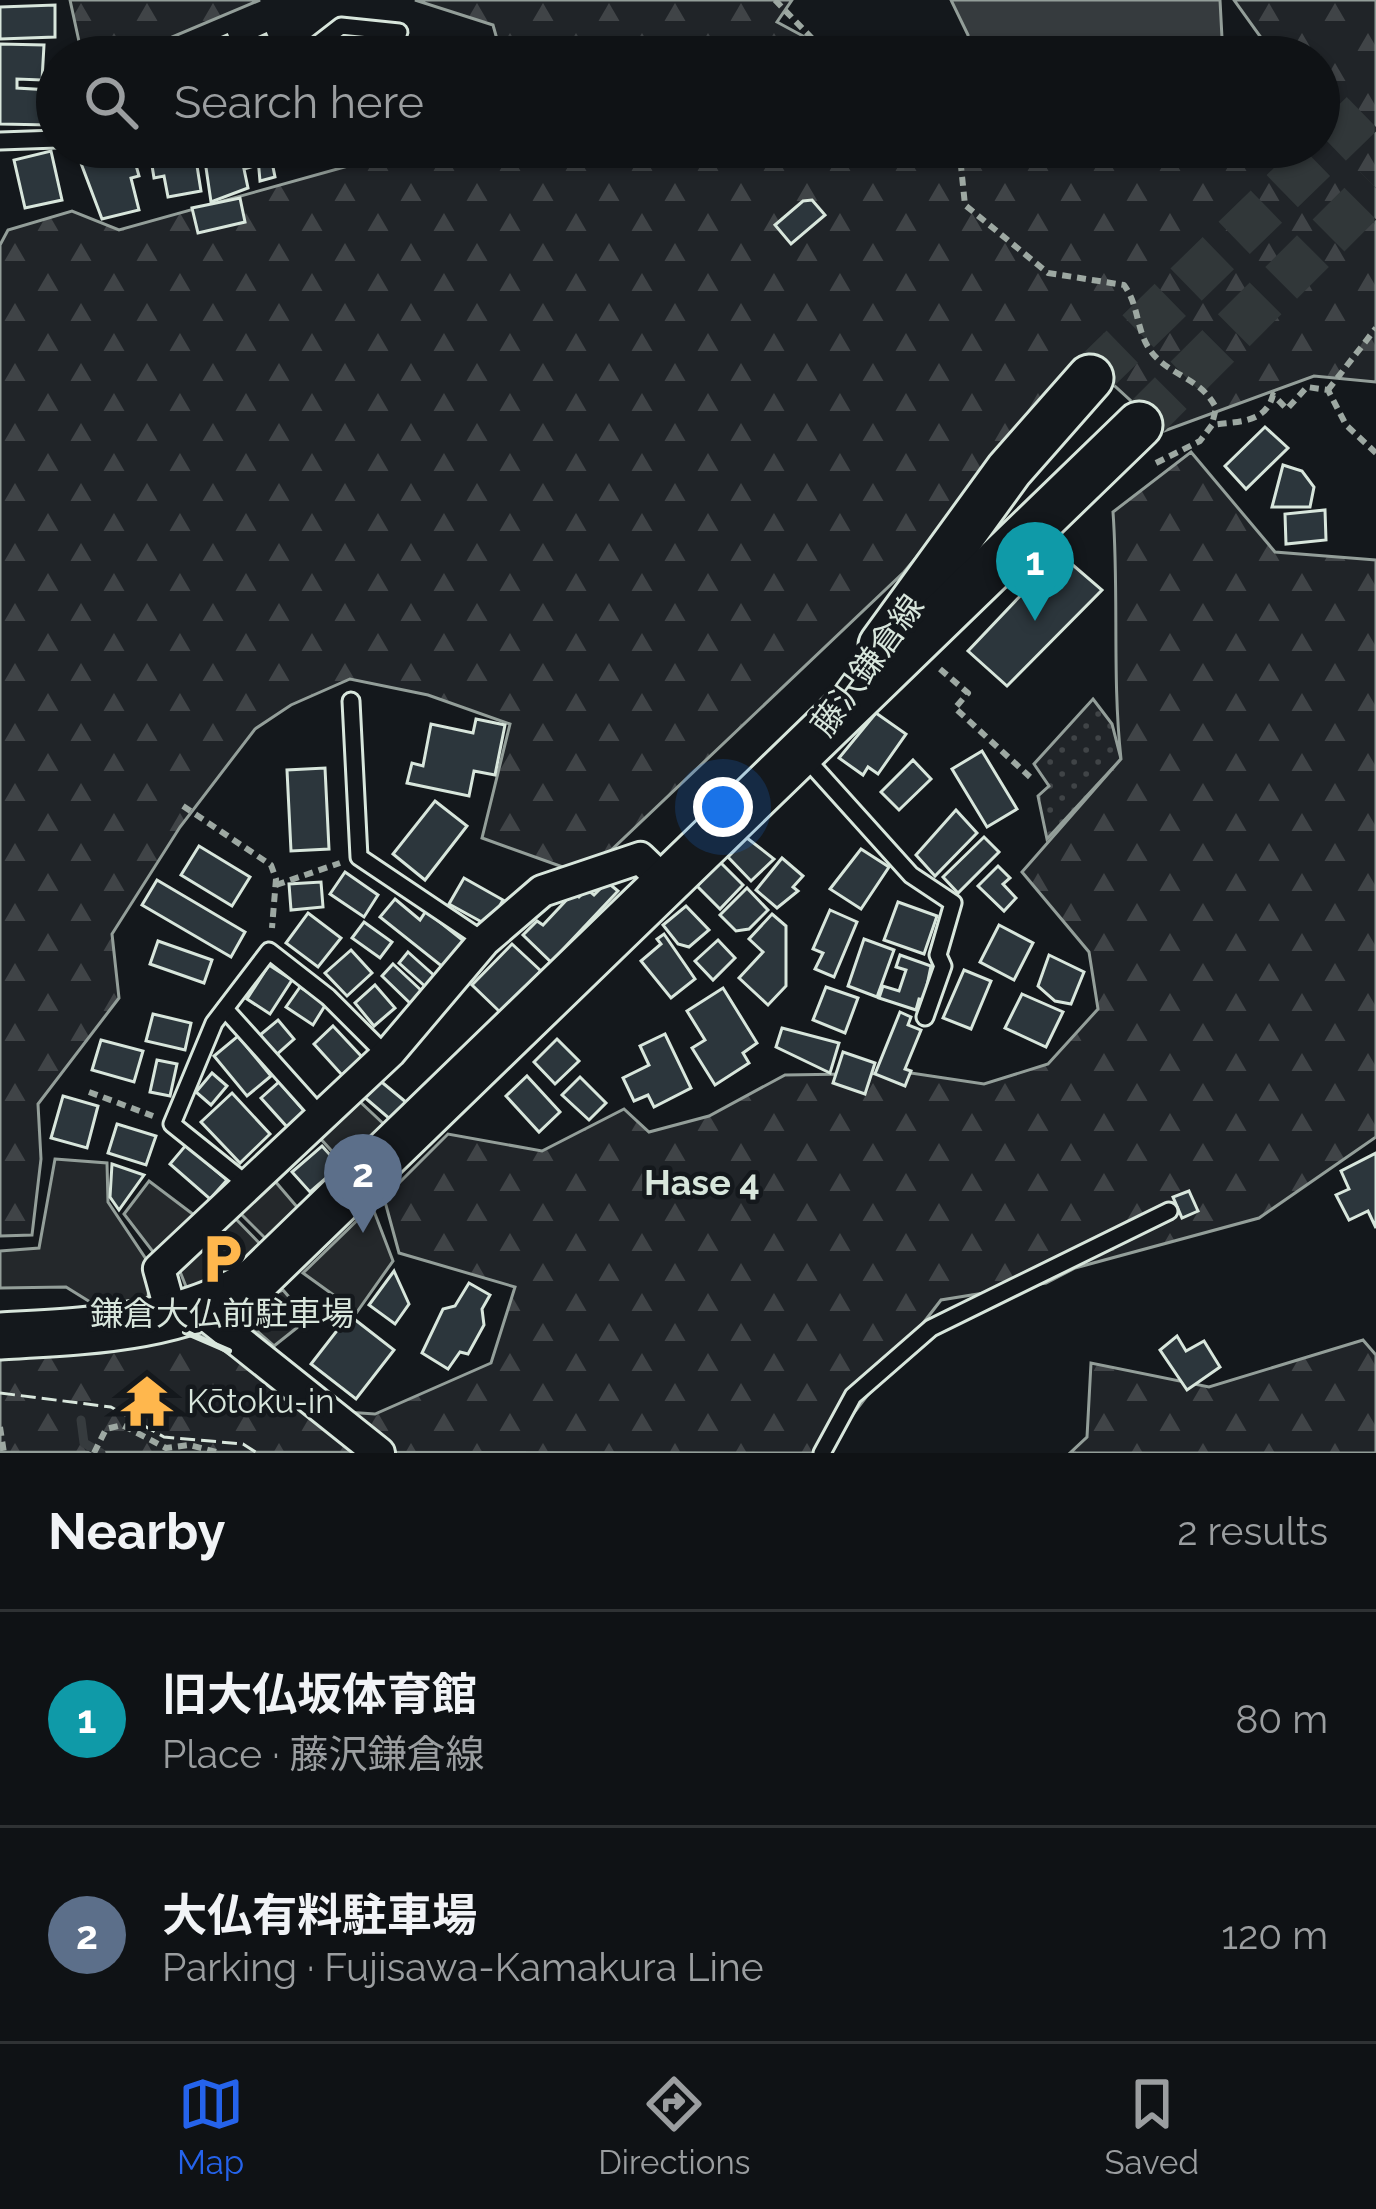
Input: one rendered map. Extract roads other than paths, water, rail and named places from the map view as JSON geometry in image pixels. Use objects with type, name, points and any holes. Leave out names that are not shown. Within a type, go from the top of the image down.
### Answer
[{"type":"main road","name":"藤沢鎌倉線","points":[[801,754],[1009,470],[1090,377]]},
{"type":"main road","name":"藤沢鎌倉線","points":[[801,754],[912,646],[1143,446]]},
{"type":"main road","points":[[0,1336],[186,1313],[256,1280],[801,754]]},
{"type":"street","points":[[379,1453],[186,1313],[159,1269],[386,1055],[484,941],[542,891],[640,859],[666,883]]},
{"type":"lane","points":[[328,36],[341,26],[399,32]]},
{"type":"lane","points":[[0,141],[36,140]]},
{"type":"lane","points":[[351,700],[359,857],[484,941]]},
{"type":"lane","points":[[801,754],[911,875],[953,904],[938,955],[943,967],[925,1017]]},
{"type":"lane","points":[[248,1185],[172,1124],[225,1009],[269,951],[328,997],[386,1055]]},
{"type":"lane","points":[[225,1009],[321,1116]]},
{"type":"lane","points":[[822,1453],[854,1396],[931,1328],[1169,1211]]},
{"type":"waterway","points":[[81,1420],[84,1443],[101,1453]]},
{"type":"tunnel","points":[[1340,135],[1376,100]]},
{"type":"tunnel","points":[[1090,378],[1306,168]]},
{"type":"tunnel","points":[[1139,425],[1376,188]]},
{"type":"place","name":"旧大仏坂体育館","points":[[1035,621]]},
{"type":"place","name":"大仏有料駐車場","points":[[363,1233]]},
{"type":"place","name":"鎌倉大仏前駐車場","points":[[222,1259]]},
{"type":"place","name":"Kōtoku-in","points":[[147,1401]]},
{"type":"district","name":"Hase 4","points":[[702,1182]]}]
